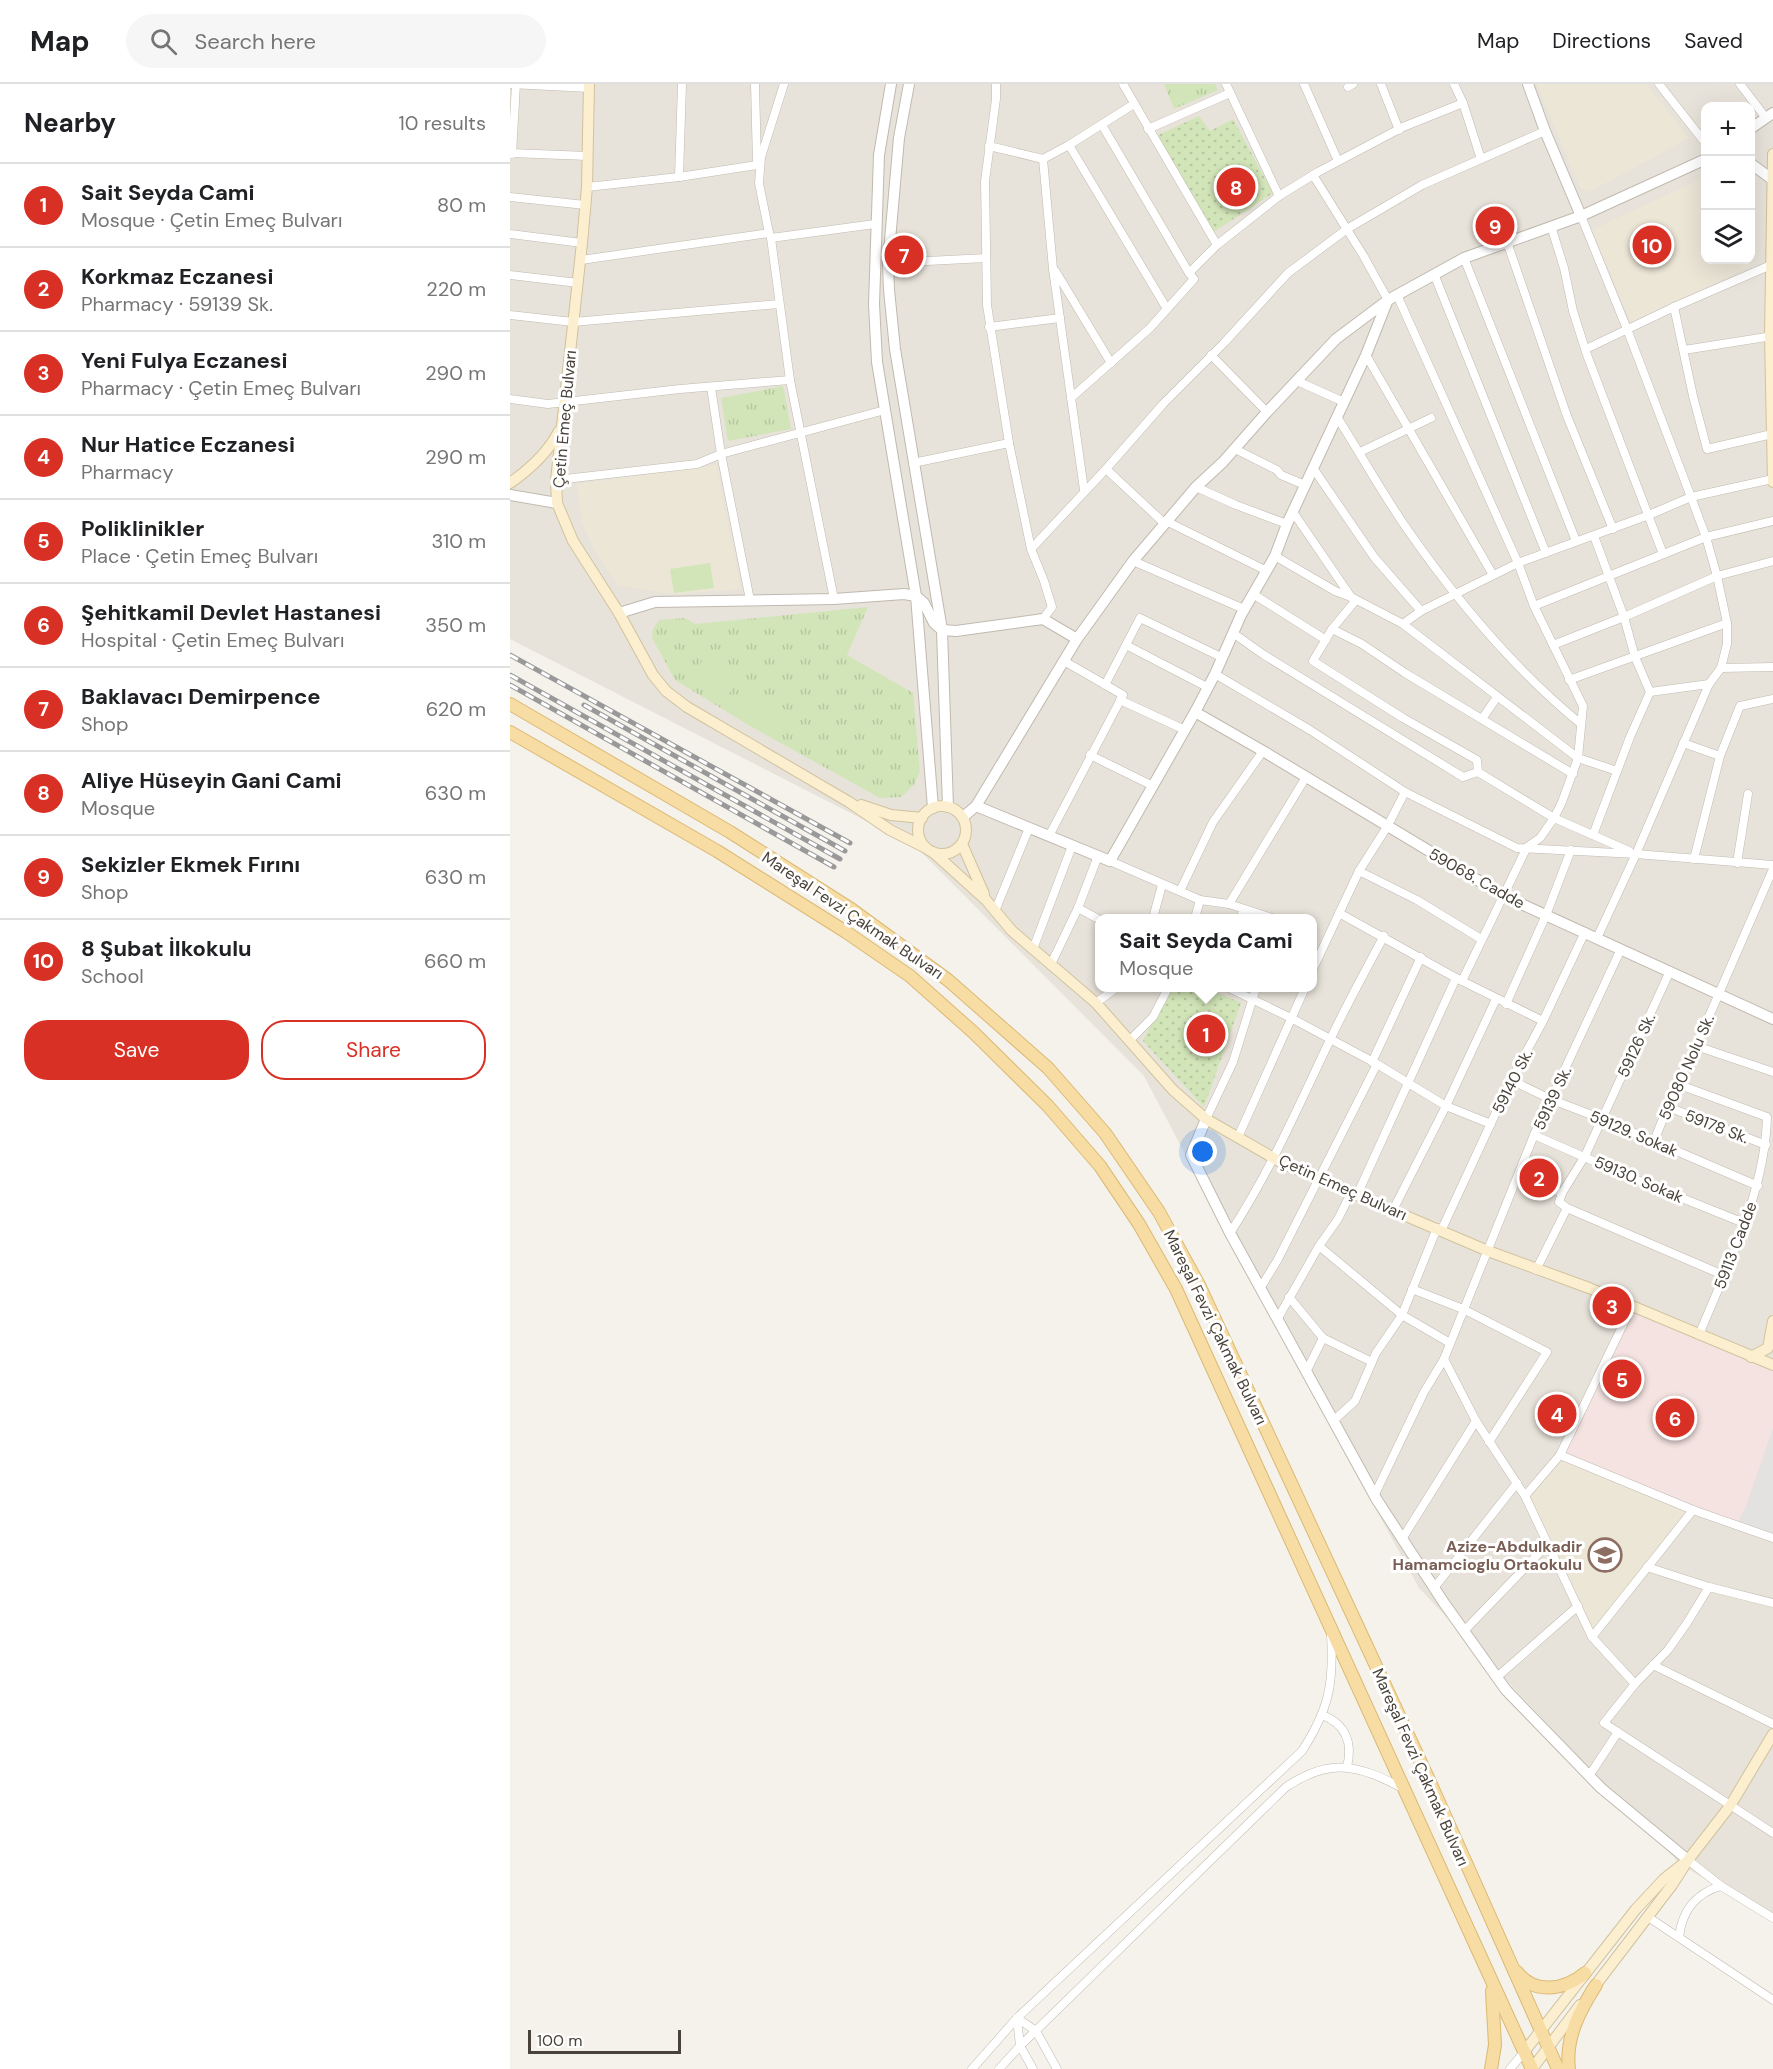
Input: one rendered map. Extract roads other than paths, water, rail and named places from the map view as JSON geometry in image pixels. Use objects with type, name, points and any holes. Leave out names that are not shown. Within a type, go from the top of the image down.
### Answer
[{"type":"main road","name":"Çetin Emeç Bulvarı","points":[[589,86],[587,187],[556,480],[557,503],[573,541],[619,613],[652,675],[666,691],[687,707],[849,802],[890,830],[929,850],[986,900],[1012,931],[1096,1004],[1173,1090],[1206,1119],[1284,1164],[1488,1251],[1589,1288],[1773,1365]]},
{"type":"main road","points":[[1773,154],[1771,265],[1773,480]]},
{"type":"main road","points":[[510,483],[544,453],[562,426]]},
{"type":"main road","name":"Mareşal Fevzi Çakmak Bulvarı","points":[[510,704],[730,832],[861,916],[948,980],[1048,1068],[1106,1133],[1159,1212],[1199,1285],[1429,1780],[1558,2069]]},
{"type":"main road","name":"Mareşal Fevzi Çakmak Bulvarı","points":[[510,732],[717,851],[855,938],[910,976],[973,1032],[1048,1106],[1100,1166],[1139,1224],[1176,1289],[1532,2069]]},
{"type":"main road","name":"Çetin Emeç Bulvarı","points":[[849,802],[891,814],[922,818]]},
{"type":"main road","points":[[948,807],[956,810],[963,817],[967,830],[962,844],[949,853],[929,850],[921,841],[919,833],[922,818],[933,808],[948,807]]},
{"type":"main road","name":"Çetin Emeç Bulvarı","points":[[962,844],[986,900]]},
{"type":"main road","points":[[1751,1357],[1768,1348],[1773,1321]]},
{"type":"main road","points":[[1532,2069],[1730,1806],[1773,1734]]},
{"type":"main road","points":[[1524,2052],[1636,1909],[1664,1879],[1688,1860]]},
{"type":"main road","points":[[1512,1966],[1521,1978],[1545,1988],[1571,1984],[1585,1973]]},
{"type":"main road","points":[[1490,1978],[1495,2032],[1491,2069]]},
{"type":"main road","points":[[1569,2069],[1570,2041],[1576,2021],[1596,1985]]},
{"type":"street","points":[[588,156],[511,153],[511,122],[513,84],[589,86]]},
{"type":"street","points":[[679,177],[682,84]]},
{"type":"street","points":[[754,84],[759,183],[770,236],[790,380],[834,599]]},
{"type":"street","points":[[759,183],[761,157],[784,84]]},
{"type":"street","points":[[891,84],[879,155],[874,304],[878,362],[916,596],[933,808]]},
{"type":"street","points":[[909,84],[899,138],[888,262],[894,350],[942,630],[948,807]]},
{"type":"street","points":[[996,84],[985,181],[987,305],[1009,443],[1031,549],[1052,607],[1043,619]]},
{"type":"street","points":[[1123,84],[1217,245]]},
{"type":"street","points":[[1226,84],[1279,196]]},
{"type":"street","points":[[1304,84],[1338,161]]},
{"type":"street","points":[[1381,84],[1400,130]]},
{"type":"street","points":[[1454,84],[1463,103],[1480,159]]},
{"type":"street","points":[[1528,84],[1545,131],[1627,329],[1706,537],[1727,623],[1727,644],[1721,668],[1709,684],[1597,938]]},
{"type":"street","points":[[1659,84],[1701,138]]},
{"type":"street","points":[[1740,84],[1770,116],[1755,126]]},
{"type":"street","points":[[1148,129],[1230,93]]},
{"type":"street","points":[[1189,273],[1217,245],[1279,196],[1338,161],[1400,130],[1463,103]]},
{"type":"street","points":[[989,146],[1044,159],[1134,104]]},
{"type":"street","points":[[1071,398],[1150,328],[1194,279],[1102,125]]},
{"type":"street","points":[[1031,549],[1288,273],[1347,230],[1422,185],[1545,131]]},
{"type":"street","points":[[1069,145],[1167,309]]},
{"type":"street","points":[[1044,159],[1053,269],[1084,490]]},
{"type":"street","points":[[963,817],[976,806],[1077,639],[1133,561],[1196,487],[1235,450],[1267,412],[1336,339],[1393,297],[1464,258],[1581,216],[1701,161]]},
{"type":"street","points":[[587,187],[679,177],[757,165]]},
{"type":"street","points":[[1755,167],[1773,180]]},
{"type":"street","points":[[1278,1318],[1319,1246],[1354,1194],[1459,979],[1527,848],[1540,838],[1554,818],[1578,758],[1583,706],[1552,645],[1518,563],[1393,297],[1313,175]]},
{"type":"street","points":[[510,197],[585,205]]},
{"type":"street","points":[[581,260],[875,224]]},
{"type":"street","points":[[1551,226],[1564,268],[1573,311],[1663,554]]},
{"type":"street","points":[[510,234],[582,243]]},
{"type":"street","points":[[1507,242],[1567,416],[1613,529]]},
{"type":"street","points":[[888,262],[986,258]]},
{"type":"street","points":[[1464,258],[1576,541]]},
{"type":"street","points":[[1586,349],[1674,307],[1771,265]]},
{"type":"street","points":[[1053,269],[1111,363]]},
{"type":"street","points":[[1434,274],[1546,553]]},
{"type":"street","points":[[510,275],[578,283]]},
{"type":"street","points":[[1110,861],[1195,712],[1244,609],[1275,556],[1287,524],[1393,297]]},
{"type":"street","points":[[510,315],[573,322],[779,304]]},
{"type":"street","points":[[1674,307],[1707,449],[1772,434]]},
{"type":"street","points":[[989,327],[1060,318]]},
{"type":"street","points":[[1684,350],[1772,336]]},
{"type":"street","points":[[1210,355],[1267,412]]},
{"type":"street","points":[[1366,355],[1493,575]]},
{"type":"street","points":[[510,399],[548,404],[565,403],[790,380]]},
{"type":"street","points":[[1297,381],[1344,402]]},
{"type":"street","points":[[711,387],[721,454],[750,600]]},
{"type":"street","points":[[556,480],[697,464],[721,454],[885,410]]},
{"type":"street","points":[[1337,417],[1404,524],[1454,594],[1548,697],[1581,724]]},
{"type":"street","points":[[1360,452],[1431,418]]},
{"type":"street","points":[[913,463],[1009,443]]},
{"type":"street","points":[[1235,450],[1305,485]]},
{"type":"street","points":[[1313,468],[1374,557],[1421,611]]},
{"type":"street","points":[[1106,469],[1165,522],[1267,571]]},
{"type":"street","points":[[1403,624],[1421,611],[1518,563],[1613,529],[1691,497],[1773,480]]},
{"type":"street","points":[[1196,487],[1244,509],[1287,524]]},
{"type":"street","points":[[510,495],[557,503]]},
{"type":"street","points":[[1293,512],[1354,598]]},
{"type":"street","points":[[1534,606],[1706,537],[1773,521]]},
{"type":"street","points":[[1593,835],[1630,736],[1650,692],[1635,657],[1624,617],[1594,536]]},
{"type":"street","points":[[1275,556],[1335,591],[1354,598],[1403,624],[1578,758],[1617,771]]},
{"type":"street","points":[[1133,561],[1244,609]]},
{"type":"street","points":[[1552,645],[1624,617],[1717,576],[1773,561]]},
{"type":"street","points":[[619,613],[655,602],[834,599],[904,594],[916,596],[924,603],[934,623],[942,630],[956,631],[1043,619],[1077,639]]},
{"type":"street","points":[[1253,594],[1326,640]]},
{"type":"street","points":[[1354,598],[1312,661],[1402,718],[1477,760],[1478,772]]},
{"type":"street","points":[[1105,685],[1140,618],[1221,657]]},
{"type":"street","points":[[1569,680],[1727,623]]},
{"type":"street","points":[[1332,629],[1362,644],[1405,673],[1573,774]]},
{"type":"street","points":[[1233,633],[1264,655],[1463,777],[1478,772],[1554,818],[1636,854]]},
{"type":"street","points":[[1125,645],[1207,687]]},
{"type":"street","points":[[1049,836],[1123,695],[1064,661]]},
{"type":"street","points":[[1721,668],[1773,667]]},
{"type":"street","points":[[1215,674],[1310,730],[1405,792],[1517,848],[1636,854],[1773,867]]},
{"type":"street","points":[[1650,692],[1709,684]]},
{"type":"street","points":[[1482,719],[1497,697]]},
{"type":"street","points":[[1694,860],[1720,756],[1740,706],[1773,699]]},
{"type":"street","points":[[1120,700],[1185,730]]},
{"type":"street","name":"59068. Cadde","points":[[1195,712],[1504,896],[1773,1019]]},
{"type":"street","points":[[1683,743],[1720,756]]},
{"type":"street","points":[[1180,891],[1213,822],[1263,751]]},
{"type":"street","points":[[1090,755],[1153,786]]},
{"type":"street","points":[[1229,904],[1306,777]]},
{"type":"street","points":[[1317,960],[1359,871],[1387,827],[1405,792]]},
{"type":"street","points":[[1737,863],[1748,794]]},
{"type":"street","points":[[976,806],[1200,900],[1229,904],[1258,914]]},
{"type":"street","points":[[995,911],[1029,828]]},
{"type":"street","points":[[1033,949],[1072,846]]},
{"type":"street","points":[[1506,1004],[1546,915],[1571,850]]},
{"type":"street","points":[[1051,964],[1078,908],[1098,856]]},
{"type":"street","name":"59080 Nolu Sk.","points":[[1654,1141],[1773,867]]},
{"type":"street","points":[[1359,871],[1417,900],[1481,939]]},
{"type":"street","points":[[1154,914],[1162,885]]},
{"type":"street","points":[[1196,914],[1200,900]]},
{"type":"street","points":[[1078,908],[1095,917]]},
{"type":"street","points":[[1242,914],[1244,910]]},
{"type":"street","points":[[1339,913],[1496,999],[1543,1021]]},
{"type":"street","name":"59140 Sk.","points":[[1333,1422],[1355,1401],[1376,1353],[1401,1315],[1439,1229],[1511,1080],[1543,1021],[1584,932]]},
{"type":"street","points":[[1230,1233],[1275,1157],[1330,1039],[1384,936]]},
{"type":"street","name":"59139 Sk.","points":[[1375,1494],[1424,1392],[1443,1359],[1534,1135],[1621,949]]},
{"type":"street","points":[[1260,1287],[1277,1261],[1318,1178],[1374,1063],[1421,957]]},
{"type":"street","name":"59126 Sk.","points":[[1562,1193],[1585,1156],[1670,972]]},
{"type":"street","points":[[1096,1004],[1110,992]]},
{"type":"street","points":[[1129,1041],[1154,1017],[1166,992]]},
{"type":"street","points":[[1238,992],[1374,1063],[1446,1106],[1491,1124]]},
{"type":"street","points":[[1254,992],[1233,1062],[1191,1155],[1230,1233],[1333,1422],[1402,1539],[1506,1690],[1600,1788],[1721,1886],[1773,1918]]},
{"type":"street","points":[[1238,1137],[1303,992]]},
{"type":"street","points":[[1393,1210],[1446,1106],[1496,999]]},
{"type":"street","points":[[1696,1046],[1773,1072]]},
{"type":"street","name":"59129. Sokak","points":[[1511,1080],[1550,1099],[1758,1186]]},
{"type":"street","name":"59113 Cadde","points":[[1677,1084],[1767,1117],[1766,1145],[1758,1186],[1699,1335]]},
{"type":"street","name":"59178 Sk.","points":[[1668,1107],[1766,1145]]},
{"type":"street","name":"59130. Sokak","points":[[1534,1135],[1744,1223]]},
{"type":"street","points":[[1519,1174],[1562,1193],[1559,1202],[1567,1208],[1723,1275]]},
{"type":"street","points":[[1536,1270],[1567,1208]]},
{"type":"street","points":[[1319,1246],[1401,1315],[1450,1343]]},
{"type":"street","points":[[1412,1289],[1463,1309],[1547,1352],[1489,1442]]},
{"type":"street","points":[[1289,1297],[1323,1338],[1372,1362]]},
{"type":"street","points":[[1526,1496],[1560,1455],[1632,1306]]},
{"type":"street","points":[[1306,1372],[1323,1338]]},
{"type":"street","points":[[1443,1359],[1476,1421],[1526,1496],[1592,1637],[1635,1684]]},
{"type":"street","points":[[1402,1539],[1476,1421]]},
{"type":"street","points":[[1560,1455],[1693,1510],[1773,1539]]},
{"type":"street","points":[[1434,1588],[1517,1483]]},
{"type":"street","points":[[1592,1637],[1693,1510]]},
{"type":"street","points":[[1464,1631],[1548,1544]]},
{"type":"street","points":[[1647,1567],[1773,1604]]},
{"type":"street","points":[[1709,1587],[1688,1623],[1668,1650],[1635,1684],[1604,1723],[1773,1832]]},
{"type":"street","points":[[1497,1677],[1578,1606]]},
{"type":"street","points":[[972,2069],[1017,2018],[1302,1751],[1327,1706],[1333,1664],[1331,1627]]},
{"type":"street","points":[[1653,1665],[1773,1724]]},
{"type":"street","points":[[1322,1715],[1336,1722],[1346,1734],[1350,1755],[1347,1767]]},
{"type":"street","points":[[1589,1776],[1618,1732]]},
{"type":"street","points":[[999,2069],[1286,1787],[1305,1774],[1347,1767],[1375,1774],[1404,1789]]},
{"type":"street","points":[[1678,1937],[1683,1916],[1689,1907],[1703,1893],[1721,1886]]},
{"type":"street","points":[[1648,1917],[1773,2000]]},
{"type":"street","points":[[1017,2018],[1036,2031],[1057,2069]]},
{"type":"street","points":[[1017,2018],[1020,2046],[1033,2069]]},
{"type":"street","points":[[1510,2069],[1524,2052]]},
{"type":"railway","points":[[510,655],[850,843]]},
{"type":"railway","points":[[510,675],[840,859]]},
{"type":"railway","points":[[510,685],[834,867]]},
{"type":"railway","points":[[584,705],[845,851]]},
{"type":"place","name":"Aliye Hüseyin Gani Cami","points":[[1236,187]]},
{"type":"place","name":"Sekizler Ekmek Fırını","points":[[1495,226]]},
{"type":"place","name":"8 Şubat İlkokulu","points":[[1652,245]]},
{"type":"place","name":"Baklavacı Demirpence","points":[[904,255]]},
{"type":"place","name":"Sait Seyda Cami","points":[[1206,1034]]},
{"type":"place","name":"Korkmaz Eczanesi","points":[[1539,1178]]},
{"type":"place","name":"Yeni Fulya Eczanesi","points":[[1612,1306]]},
{"type":"place","name":"Poliklinikler","points":[[1622,1379]]},
{"type":"place","name":"Nur Hatice Eczanesi","points":[[1557,1414]]},
{"type":"place","name":"Şehitkamil Devlet Hastanesi","points":[[1675,1418]]},
{"type":"place","name":"Azize-Abdulkadir Hamamcioglu Ortaokulu","points":[[1605,1555]]}]
